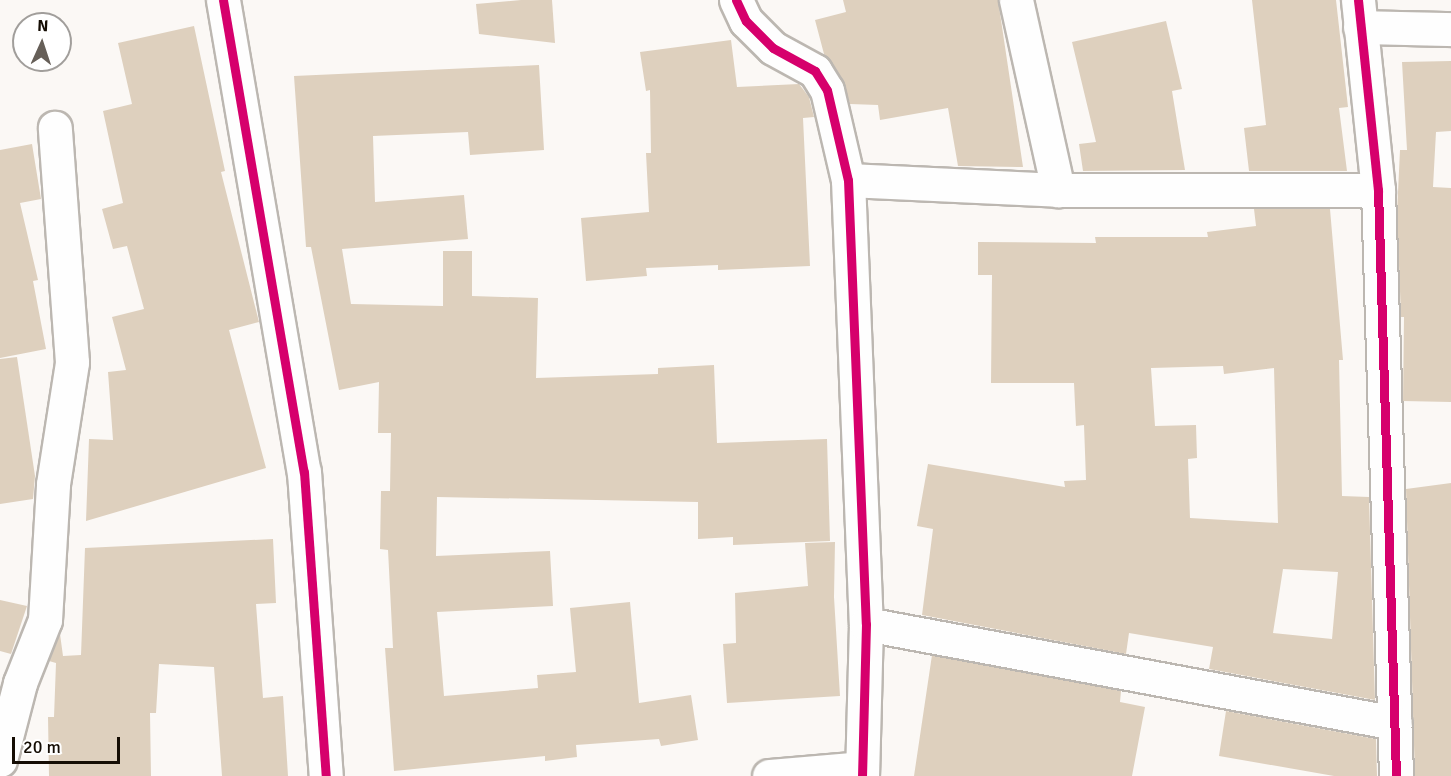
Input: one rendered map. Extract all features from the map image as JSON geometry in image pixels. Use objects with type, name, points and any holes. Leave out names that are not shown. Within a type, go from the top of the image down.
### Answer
[{"type":"street","points":[[223,0],[304,472],[326,776]]},
{"type":"street","points":[[736,0],[746,21],[773,48],[815,71],[827,90],[848,180],[866,624],[862,772],[769,776]]},
{"type":"street","points":[[1016,0],[1058,190]]},
{"type":"street","points":[[1396,776],[1377,190],[1359,14],[1451,29]]},
{"type":"street","points":[[0,760],[21,683],[45,620],[52,484],[72,362],[55,128]]},
{"type":"street","points":[[848,180],[1058,190],[1377,190]]},
{"type":"street","points":[[866,624],[1395,723]]},
{"type":"building","points":[[552,0],[555,43],[479,34],[476,4]]},
{"type":"building","points":[[843,0],[998,0],[1023,167],[958,166],[948,108],[880,120],[878,105],[850,104],[843,80],[824,54],[815,20],[846,12]]},
{"type":"building","points":[[1252,0],[1336,0],[1348,107],[1339,108],[1347,171],[1249,171],[1244,128],[1266,125]]},
{"type":"building","points":[[1166,21],[1182,89],[1172,91],[1185,170],[1083,171],[1079,144],[1096,142],[1072,42]]},
{"type":"building","points":[[194,26],[225,171],[221,172],[259,322],[229,330],[266,468],[86,521],[89,439],[113,440],[108,372],[126,370],[112,317],[144,309],[127,246],[113,249],[102,209],[123,203],[103,111],[132,104],[118,43]]},
{"type":"building","points":[[731,40],[737,87],[799,84],[809,97],[814,117],[803,118],[810,266],[718,270],[718,265],[646,268],[647,276],[586,281],[581,218],[649,212],[646,153],[651,153],[650,90],[646,91],[640,52]]},
{"type":"building","points":[[1451,61],[1451,131],[1436,132],[1433,187],[1451,188],[1451,402],[1403,401],[1404,317],[1401,317],[1397,213],[1400,150],[1407,150],[1402,62]]},
{"type":"building","points":[[539,65],[544,150],[470,155],[468,132],[373,136],[375,202],[464,195],[468,239],[342,249],[351,304],[443,306],[443,251],[472,251],[472,296],[538,298],[536,378],[658,374],[658,368],[714,365],[717,443],[827,439],[830,541],[733,545],[733,537],[698,539],[698,502],[437,497],[436,556],[550,551],[553,606],[437,612],[444,696],[538,688],[537,675],[576,672],[570,608],[630,602],[639,703],[691,695],[698,740],[661,746],[659,739],[576,745],[577,757],[545,761],[545,756],[394,771],[385,648],[393,648],[388,550],[380,549],[381,491],[390,491],[391,433],[378,433],[379,382],[339,390],[311,247],[306,247],[294,76]]},
{"type":"building","points":[[32,144],[41,199],[20,203],[38,280],[33,281],[46,349],[0,358],[0,150]]},
{"type":"building","points":[[1254,209],[1330,209],[1343,360],[1339,360],[1342,496],[1369,497],[1375,700],[1209,669],[1213,647],[1129,633],[1126,654],[922,615],[933,529],[917,526],[928,464],[1065,487],[1064,481],[1086,480],[1084,425],[1076,426],[1074,383],[991,383],[992,275],[978,275],[978,242],[1096,243],[1095,237],[1208,237],[1207,232],[1256,226]],"holes":[[[1223,366],[1224,374],[1274,368],[1278,523],[1190,518],[1188,459],[1197,458],[1196,425],[1155,426],[1151,368]],[[1283,569],[1338,572],[1332,639],[1273,633]]]},
{"type":"building","points":[[17,357],[35,476],[33,499],[0,504],[0,359]]},
{"type":"building","points":[[1451,483],[1451,776],[1415,776],[1406,489]]},
{"type":"building","points":[[273,539],[276,603],[256,604],[263,698],[283,696],[288,776],[222,776],[214,667],[159,664],[156,713],[150,713],[151,776],[49,776],[48,717],[54,717],[56,663],[49,661],[60,634],[63,656],[81,655],[85,548]]},
{"type":"building","points":[[835,542],[834,597],[840,696],[727,703],[723,644],[736,643],[735,593],[808,586],[805,543]]},
{"type":"building","points":[[0,600],[27,606],[11,654],[0,651]]},
{"type":"building","points":[[932,655],[1121,691],[1120,702],[1145,707],[1132,776],[914,776]]},
{"type":"building","points":[[1226,711],[1376,739],[1377,776],[1334,776],[1219,756]]},
{"type":"cycle path","points":[[223,0],[304,472],[326,776]]},
{"type":"cycle path","points":[[736,0],[746,21],[773,48],[815,71],[827,90],[848,180],[866,624],[862,776]]},
{"type":"cycle path","points":[[1358,0],[1378,190],[1396,776]]}]
